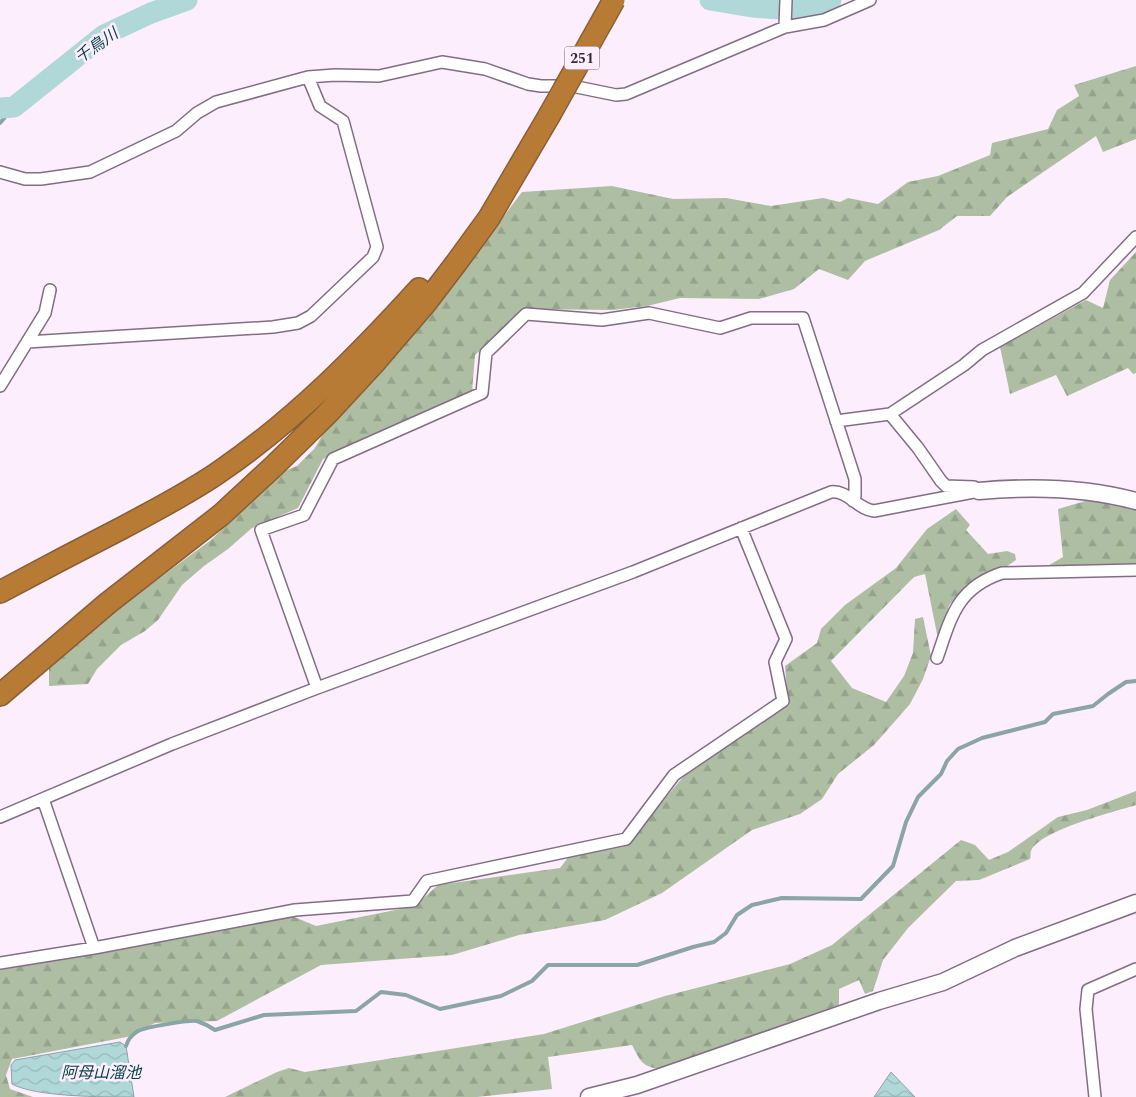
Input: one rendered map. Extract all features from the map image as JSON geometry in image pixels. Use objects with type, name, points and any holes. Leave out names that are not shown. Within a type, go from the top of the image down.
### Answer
[{"type":"highway","name":"251","points":[[520,164],[614,0]]},
{"type":"highway","points":[[0,592],[168,503],[221,472],[265,439],[308,402],[400,310],[440,265],[520,164]]},
{"type":"highway","points":[[0,696],[108,603],[221,515],[326,415],[376,361],[458,262],[489,218],[520,164]]},
{"type":"street","points":[[785,24],[786,0]]},
{"type":"street","points":[[0,172],[25,180],[90,172],[176,131],[197,113],[216,102],[308,77],[335,75],[378,76],[442,62],[485,70],[528,84],[572,86],[616,95],[626,94],[785,24],[824,20],[870,0]]},
{"type":"street","points":[[28,342],[272,326],[298,322],[311,316],[373,257],[378,247],[343,122],[320,106],[308,77]]},
{"type":"street","points":[[836,421],[890,414],[964,365],[982,350],[1083,293],[1136,237]]},
{"type":"street","points":[[0,386],[45,313],[50,290]]},
{"type":"street","points":[[317,688],[261,530],[304,515],[333,459],[482,394],[486,353],[526,314],[602,320],[649,313],[720,328],[751,318],[803,318],[855,480],[856,496],[853,501]]},
{"type":"street","points":[[890,414],[946,486],[971,486],[979,491]]},
{"type":"street","points":[[0,817],[172,744],[317,688],[633,572],[831,492],[838,491],[868,510],[874,511],[979,491],[1012,488],[1057,488],[1110,495],[1136,501]]},
{"type":"street","points":[[0,963],[94,948],[295,910],[413,901],[427,881],[626,839],[674,774],[783,701],[775,662],[786,639],[741,528]]},
{"type":"street","points":[[937,658],[954,611],[963,598],[978,583],[988,577],[1002,572],[1136,570]]},
{"type":"street","points":[[43,799],[94,948]]},
{"type":"street","points":[[589,1097],[637,1085],[879,1001],[943,982],[1015,948],[1136,902]]},
{"type":"street","points":[[1095,1097],[1086,1009],[1088,990],[1136,969]]},
{"type":"green space","points":[[1136,66],[1136,139],[1103,152],[1096,136],[1007,197],[990,216],[957,216],[939,230],[865,261],[848,280],[819,269],[794,289],[759,299],[680,298],[647,306],[612,310],[528,309],[475,355],[472,392],[323,459],[298,508],[252,528],[228,549],[204,566],[182,585],[158,620],[145,631],[121,645],[97,669],[88,684],[49,686],[49,666],[112,613],[211,540],[282,472],[297,466],[315,448],[324,432],[366,387],[455,281],[522,192],[612,186],[673,199],[726,198],[771,206],[823,198],[840,202],[848,198],[878,204],[908,182],[938,176],[990,155],[992,143],[1048,129],[1057,110],[1079,96],[1074,85]]},
{"type":"green space","points":[[1136,252],[1136,373],[1133,374],[1128,368],[1067,396],[1056,375],[1010,394],[1000,347],[1086,300],[1103,308],[1110,280]]},
{"type":"green space","points":[[1092,499],[1136,509],[1136,568],[1044,568],[1063,557],[1058,509]]},
{"type":"green space","points":[[956,509],[970,525],[966,530],[988,554],[1007,551],[1015,554],[1016,560],[1000,571],[968,586],[949,605],[939,644],[925,574],[914,577],[831,661],[852,688],[886,702],[904,676],[913,653],[915,619],[923,617],[931,656],[923,679],[910,704],[874,745],[838,774],[822,799],[800,814],[752,830],[662,893],[605,920],[519,935],[452,955],[321,965],[217,1021],[155,1023],[127,1037],[12,1059],[6,1075],[10,1089],[33,1097],[0,1097],[0,970],[292,916],[316,926],[415,906],[438,885],[560,868],[570,855],[626,845],[683,777],[788,703],[785,666],[817,643],[821,629],[845,605],[896,568],[927,529]]},
{"type":"green space","points":[[1136,791],[1136,805],[1095,817],[1048,836],[1037,843],[1031,851],[1030,859],[979,880],[956,881],[908,928],[883,960],[873,991],[865,994],[859,980],[839,989],[839,1005],[762,1035],[659,1069],[642,1062],[632,1045],[548,1057],[552,1089],[477,1097],[225,1097],[289,1068],[305,1072],[544,1034],[665,996],[790,964],[832,945],[961,840],[975,845],[989,860],[1008,852],[1058,817],[1087,810]]},
{"type":"water","name":"阿母山溜池","points":[[120,1042],[126,1046],[134,1097],[53,1094],[37,1092],[12,1084],[11,1065],[15,1060]]},
{"type":"water","points":[[891,1072],[915,1097],[874,1097]]},
{"type":"waterway","name":"千鳥川","points":[[0,108],[14,107],[104,35],[151,13],[187,0]]},
{"type":"waterway","name":"千鳥川","points":[[710,0],[752,7],[793,10],[831,0]]},
{"type":"waterway","points":[[0,123],[14,107]]},
{"type":"waterway","points":[[126,1046],[130,1037],[138,1031],[176,1023],[197,1021],[215,1030],[264,1015],[356,1011],[381,992],[406,995],[440,1009],[501,996],[532,981],[548,965],[637,965],[714,942],[726,933],[737,915],[752,905],[782,898],[861,899],[893,866],[906,822],[918,797],[941,774],[947,761],[958,749],[982,738],[1045,722],[1053,714],[1093,706],[1126,682],[1136,681]]}]
